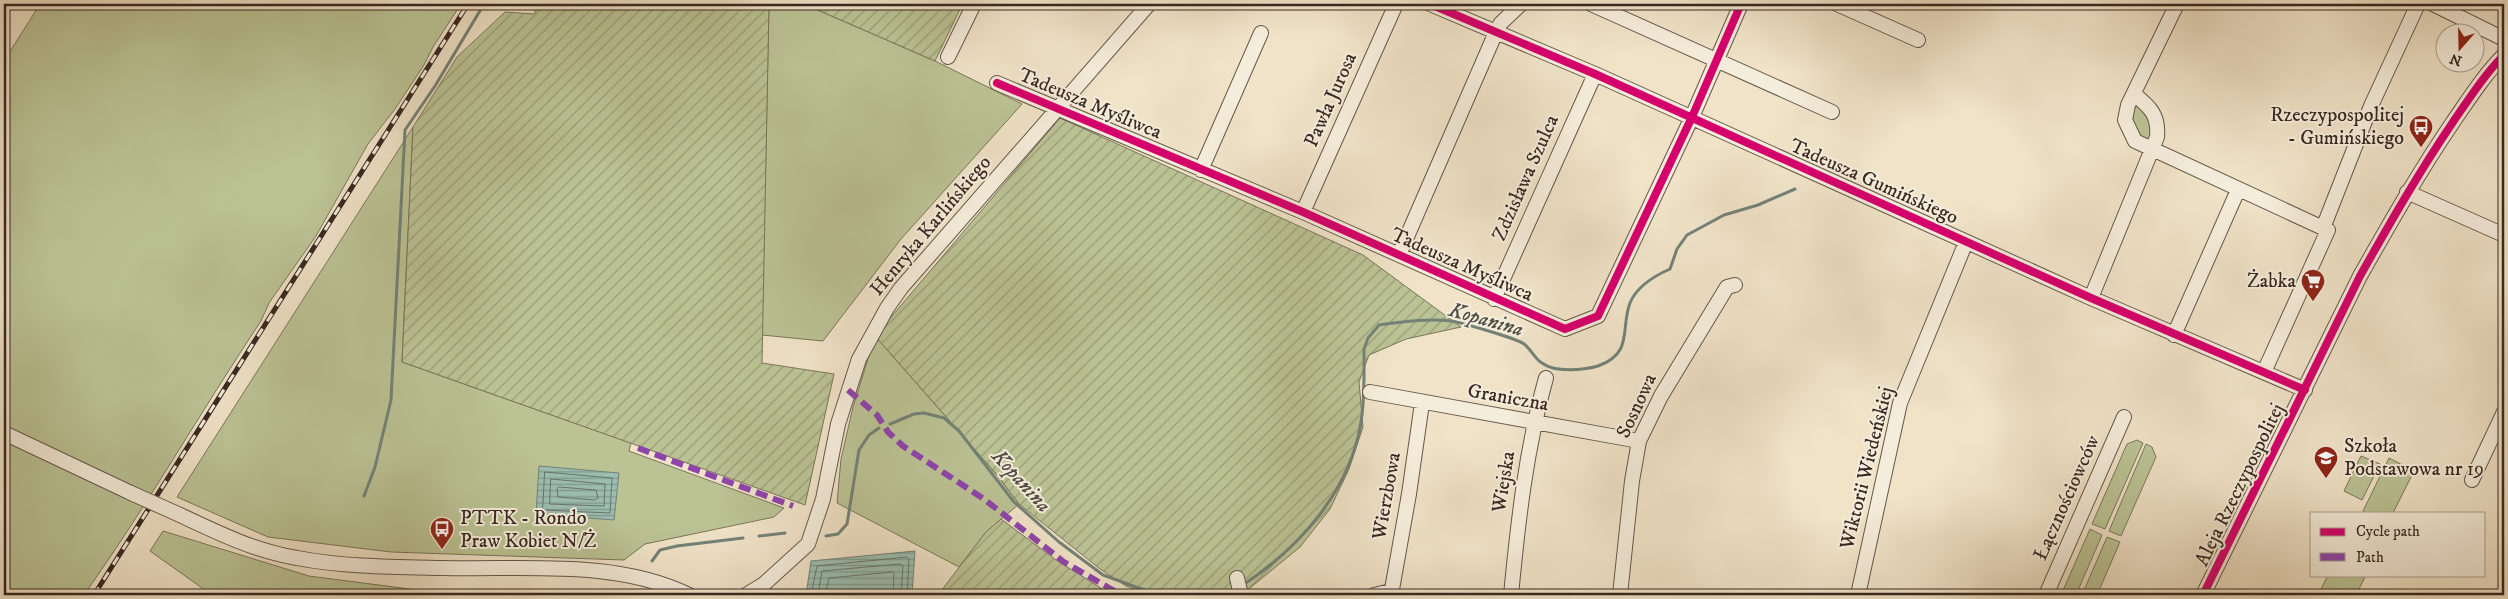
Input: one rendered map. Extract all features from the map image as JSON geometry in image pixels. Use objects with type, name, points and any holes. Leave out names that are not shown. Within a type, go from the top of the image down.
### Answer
[{"type":"street","points":[[948,57],[974,4]]},
{"type":"street","name":"Henryka Karlińskiego","points":[[746,595],[762,589],[808,544],[823,499],[838,424],[848,390],[859,360],[887,308],[901,288],[1149,4]]},
{"type":"street","name":"Pawła Jurosa","points":[[1303,212],[1396,4]]},
{"type":"street","name":"Tadeusza Gumińskiego","points":[[1430,4],[1692,117],[2174,335],[2305,390]]},
{"type":"street","points":[[1399,255],[1496,32],[1501,23],[1521,4]]},
{"type":"street","points":[[1591,4],[1832,112]]},
{"type":"street","name":"Tadeusza Myśliwca","points":[[997,83],[1058,107],[1201,170],[1303,212],[1494,299],[1565,329],[1598,316],[1692,117],[1741,4]]},
{"type":"street","points":[[1837,4],[1918,40]]},
{"type":"street","points":[[2177,4],[2134,94],[2125,120],[2127,129],[2134,142],[2328,230],[2264,372]]},
{"type":"street","points":[[2323,228],[2371,106],[2418,4]]},
{"type":"street","points":[[2433,4],[2504,39]]},
{"type":"street","points":[[1201,170],[1261,33]]},
{"type":"street","name":"Aleja Rzeczypospolitej","points":[[2203,595],[2360,276],[2407,192],[2471,95],[2504,55]]},
{"type":"street","name":"Zdzisława Szulca","points":[[1494,299],[1595,74]]},
{"type":"street","points":[[2091,298],[2158,137],[2158,123],[2152,108],[2134,94]]},
{"type":"street","points":[[2174,335],[2238,190]]},
{"type":"street","points":[[2407,192],[2504,235]]},
{"type":"street","name":"Wiktorii Wiedeńskiej","points":[[1858,595],[1900,403],[1966,242]]},
{"type":"street","name":"Sosnowa","points":[[1620,595],[1632,481],[1639,441],[1661,396],[1726,287],[1736,285]]},
{"type":"street","name":"Wiejska","points":[[1511,595],[1517,527],[1533,422],[1546,378]]},
{"type":"street","name":"Graniczna","points":[[1370,392],[1422,403],[1639,441]]},
{"type":"street","name":"Wierzbowa","points":[[1391,593],[1409,494],[1422,403]]},
{"type":"street","points":[[2472,480],[2504,412]]},
{"type":"street","name":"Łącznościowców","points":[[2046,595],[2124,417]]},
{"type":"street","points":[[4,433],[227,537],[296,558],[353,565],[528,568],[610,573],[672,587],[689,595]]},
{"type":"street","points":[[1237,578],[1240,595]]},
{"type":"street","points":[[652,583],[673,595]]},
{"type":"street","points":[[1374,595],[1391,593]]},
{"type":"green space","points":[[40,4],[461,4],[395,109],[368,144],[316,236],[269,303],[261,321],[130,527],[84,595],[4,595],[4,61]]},
{"type":"green space","points":[[538,4],[769,4],[762,363],[834,374],[805,505],[402,362],[413,127],[457,57],[505,12],[534,14]]},
{"type":"green space","points":[[769,4],[804,4],[935,61],[1022,104],[901,239],[823,341],[762,335]]},
{"type":"green space","points":[[804,4],[953,4],[961,7],[935,61]]},
{"type":"green space","points":[[2136,104],[2152,118],[2150,144],[2132,130],[2130,109]]},
{"type":"green space","points":[[1060,118],[1363,255],[1461,327],[1406,339],[1369,355],[1359,382],[1363,427],[1349,469],[1330,509],[1300,547],[1244,593],[1238,595],[1150,595],[1126,586],[1100,569],[1019,504],[998,476],[875,336]]},
{"type":"green space","points":[[413,127],[402,362],[631,443],[629,451],[784,508],[774,517],[645,544],[624,560],[391,552],[268,537],[177,497]]},
{"type":"green space","points":[[875,336],[998,476],[1019,504],[986,532],[959,567],[837,503],[841,459],[853,407]]},
{"type":"green space","points":[[2137,440],[2143,443],[2105,529],[2092,524],[2127,444]]},
{"type":"green space","points":[[2146,444],[2152,447],[2156,457],[2121,536],[2109,531]]},
{"type":"green space","points":[[2361,456],[2380,464],[2362,500],[2344,491]]},
{"type":"green space","points":[[2389,458],[2414,471],[2394,512],[2363,511]]},
{"type":"green space","points":[[1001,519],[1056,560],[1112,595],[938,595],[986,532]]},
{"type":"green space","points":[[2090,529],[2102,535],[2076,595],[2061,595]]},
{"type":"green space","points":[[163,531],[309,576],[456,595],[212,595],[150,551]]},
{"type":"green space","points":[[2107,537],[2120,542],[2097,595],[2082,595]]},
{"type":"green space","points":[[2328,576],[2366,576],[2356,595],[2318,595]]},
{"type":"water","points":[[539,466],[619,473],[614,520],[536,514]]},
{"type":"water","points":[[915,551],[912,595],[806,595],[811,561]]},
{"type":"waterway","points":[[364,496],[375,467],[391,400],[405,130],[435,86],[484,4]]},
{"type":"waterway","name":"Kopanina","points":[[1243,585],[1284,553],[1319,515],[1334,494],[1346,471],[1355,447],[1361,422],[1364,395],[1364,349],[1368,338],[1379,325],[1424,320],[1451,321],[1519,341],[1540,361],[1554,368],[1585,369],[1598,366],[1609,361],[1617,354],[1621,347],[1624,339],[1627,313],[1633,297],[1647,282],[1670,269],[1677,249],[1687,235],[1724,215],[1758,205],[1795,189]]},
{"type":"waterway","name":"Kopanina","points":[[890,424],[914,414],[924,413],[944,418],[959,431],[1014,502],[1059,542],[1103,575],[1158,595]]},
{"type":"waterway","name":"Kopanina","points":[[826,536],[838,534],[847,524],[859,450],[869,435],[879,428]]},
{"type":"waterway","name":"Kopanina","points":[[759,536],[785,533]]},
{"type":"waterway","name":"Kopanina","points":[[652,561],[660,550],[677,546],[743,538]]},
{"type":"waterway","name":"Kopanina","points":[[1223,595],[1235,591]]},
{"type":"railway","points":[[94,595],[468,4]]},
{"type":"marked path","points":[[848,390],[877,415],[888,432],[903,446],[984,499],[1064,562],[1121,595]]},
{"type":"marked path","points":[[638,448],[793,506]]},
{"type":"cycle path","points":[[1430,4],[1595,74],[2091,298],[2305,390]]},
{"type":"cycle path","points":[[997,83],[1303,212],[1565,329],[1598,316],[1692,117],[1741,4]]},
{"type":"cycle path","points":[[2203,595],[2360,276],[2440,141],[2477,87],[2504,55]]},
{"type":"place","name":"Rzeczypospolitej - Gumińskiego","points":[[2421,148]]},
{"type":"place","name":"Żabka","points":[[2313,302]]},
{"type":"place","name":"Szkoła Podstawowa nr 19","points":[[2326,479]]},
{"type":"place","name":"PTTK - Rondo Praw Kobiet N/Ż","points":[[442,550]]}]
